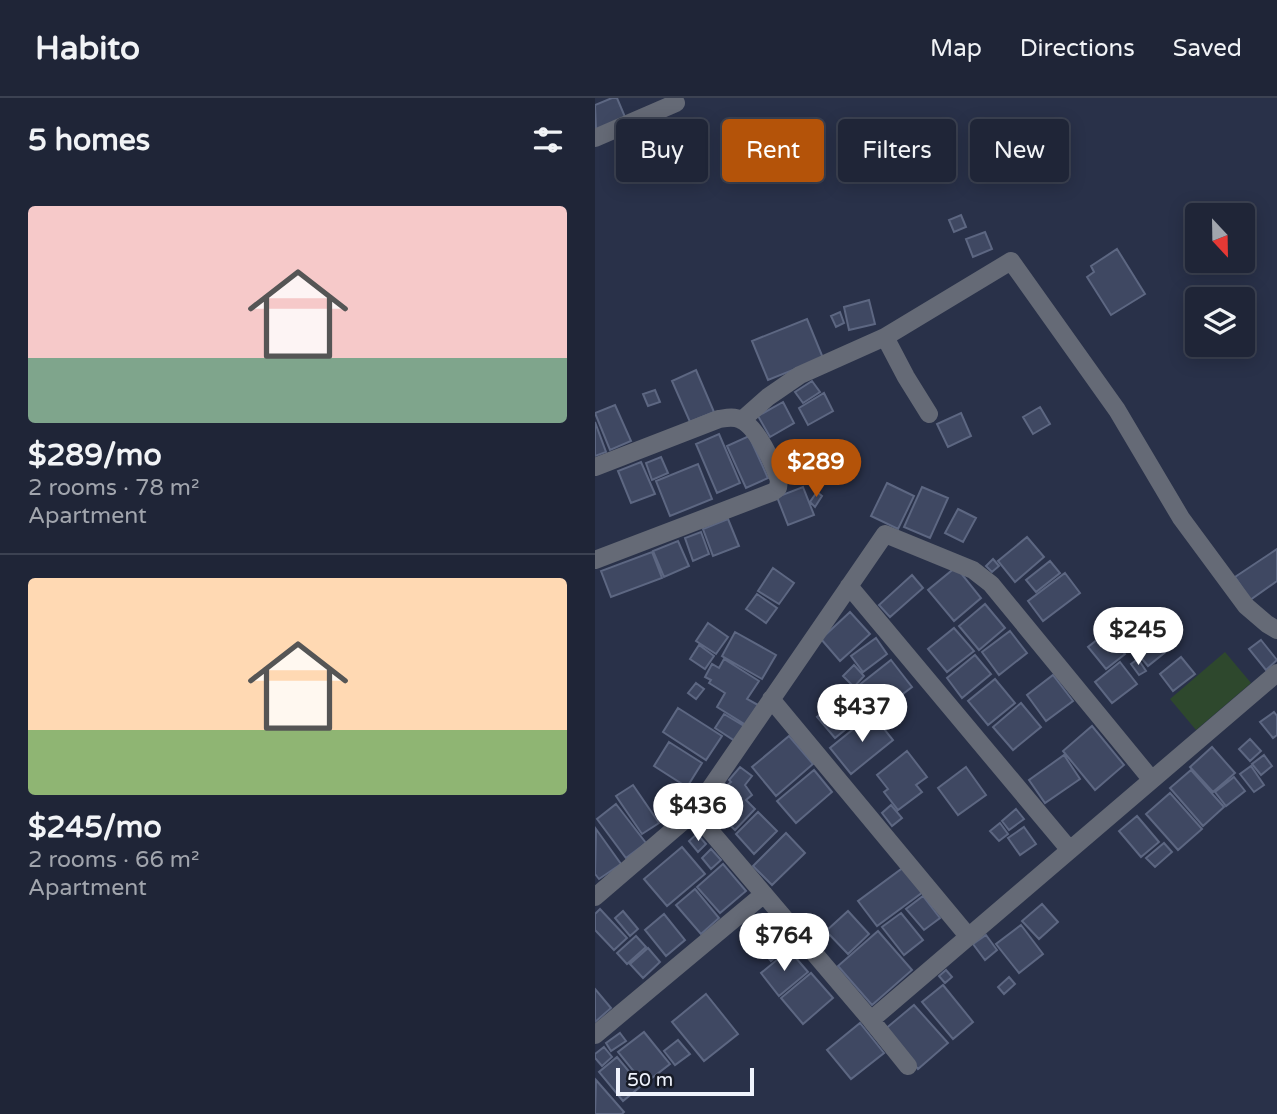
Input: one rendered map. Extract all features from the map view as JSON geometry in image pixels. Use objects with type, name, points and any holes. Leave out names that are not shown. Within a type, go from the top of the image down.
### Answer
[{"type":"street","points":[[595,138],[676,103]]},
{"type":"street","points":[[742,420],[768,397],[800,376],[885,338],[1011,261],[1117,410],[1181,518],[1246,606],[1277,630]]},
{"type":"street","points":[[885,338],[929,414]]},
{"type":"street","points":[[595,467],[719,419],[735,418],[742,420],[754,432],[776,472],[779,484],[775,490],[595,560]]},
{"type":"street","points":[[595,897],[694,812],[885,534],[973,570],[1001,594],[1151,779]]},
{"type":"street","points":[[849,586],[1069,849]]},
{"type":"street","points":[[871,1020],[1277,673]]},
{"type":"street","points":[[771,699],[968,936]]},
{"type":"street","points":[[694,812],[908,1066]]},
{"type":"street","points":[[595,1035],[764,894]]},
{"type":"green space","points":[[1225,652],[1251,683],[1196,730],[1170,699]]},
{"type":"building","points":[[617,98],[625,117],[596,130],[595,105]]},
{"type":"building","points":[[961,215],[966,227],[954,232],[949,220]]},
{"type":"building","points":[[985,232],[992,249],[973,257],[966,239]]},
{"type":"building","points":[[1117,249],[1145,294],[1111,315],[1087,277],[1094,272],[1091,266]]},
{"type":"building","points":[[869,300],[875,324],[849,330],[844,307]]},
{"type":"building","points":[[840,312],[844,323],[836,327],[831,316]]},
{"type":"building","points":[[807,319],[823,358],[768,380],[752,341]]},
{"type":"building","points":[[696,370],[714,412],[690,422],[672,381]]},
{"type":"building","points":[[812,381],[820,392],[803,403],[795,392]]},
{"type":"building","points":[[655,390],[660,402],[648,406],[643,394]]},
{"type":"building","points":[[824,393],[833,411],[808,425],[799,408]]},
{"type":"building","points":[[783,402],[794,423],[770,437],[758,416]]},
{"type":"building","points":[[615,405],[631,441],[610,450],[595,413]]},
{"type":"building","points":[[1040,407],[1050,424],[1033,434],[1023,417]]},
{"type":"building","points":[[961,413],[971,436],[948,447],[937,424]]},
{"type":"building","points":[[595,422],[606,452],[595,456]]},
{"type":"building","points":[[719,434],[740,483],[717,493],[696,444]]},
{"type":"building","points":[[749,436],[768,478],[746,488],[727,446]]},
{"type":"building","points":[[661,457],[668,473],[652,480],[646,463]]},
{"type":"building","points":[[641,462],[655,494],[631,503],[618,471]]},
{"type":"building","points":[[698,464],[712,499],[670,516],[656,481]]},
{"type":"building","points":[[887,483],[914,496],[898,529],[871,516]]},
{"type":"building","points":[[803,487],[814,515],[788,525],[777,497]]},
{"type":"building","points":[[922,487],[948,498],[930,538],[904,527]]},
{"type":"building","points":[[817,492],[822,496],[815,507],[810,502]]},
{"type":"building","points":[[958,509],[976,518],[963,542],[945,533]]},
{"type":"building","points":[[728,519],[739,546],[713,556],[703,529]]},
{"type":"building","points":[[701,532],[709,554],[693,561],[685,538]]},
{"type":"building","points":[[1027,537],[1044,557],[1015,582],[998,561]]},
{"type":"building","points":[[678,541],[689,566],[664,577],[653,551]]},
{"type":"building","points":[[1277,549],[1277,581],[1250,600],[1235,577]]},
{"type":"building","points":[[652,552],[662,578],[611,597],[601,571]]},
{"type":"building","points":[[993,559],[999,566],[992,572],[986,566]]},
{"type":"building","points":[[1050,561],[1060,573],[1036,592],[1026,580]]},
{"type":"building","points":[[956,567],[981,598],[954,621],[928,590]]},
{"type":"building","points":[[773,568],[794,583],[779,604],[758,591]]},
{"type":"building","points":[[1065,573],[1080,593],[1043,621],[1028,601]]},
{"type":"building","points":[[912,575],[923,588],[890,617],[879,605]]},
{"type":"building","points":[[757,594],[777,608],[766,623],[746,609]]},
{"type":"building","points":[[985,604],[1005,628],[979,650],[959,626]]},
{"type":"building","points":[[850,612],[870,634],[840,661],[821,639]]},
{"type":"building","points":[[1153,622],[1173,646],[1148,666],[1128,642]]},
{"type":"building","points":[[708,623],[728,637],[716,654],[696,641]]},
{"type":"building","points":[[954,628],[974,651],[947,672],[928,649]]},
{"type":"building","points":[[1010,631],[1027,653],[999,675],[982,652]]},
{"type":"building","points":[[735,632],[776,655],[762,679],[722,656]]},
{"type":"building","points":[[1107,632],[1125,654],[1106,669],[1088,647]]},
{"type":"building","points":[[876,638],[887,654],[863,672],[851,656]]},
{"type":"building","points":[[1261,640],[1277,660],[1266,670],[1249,649]]},
{"type":"building","points":[[699,645],[714,656],[705,669],[690,659]]},
{"type":"building","points":[[975,655],[991,674],[962,698],[947,678]]},
{"type":"building","points":[[1181,657],[1195,674],[1173,691],[1160,674]]},
{"type":"building","points":[[724,659],[759,681],[747,699],[758,705],[746,725],[717,707],[725,693],[709,683],[711,680],[705,677],[712,664],[719,668]]},
{"type":"building","points":[[1138,659],[1146,671],[1139,675],[1131,664]]},
{"type":"building","points":[[891,660],[912,687],[879,712],[858,686]]},
{"type":"building","points":[[1120,662],[1137,684],[1112,703],[1095,682]]},
{"type":"building","points":[[854,665],[864,676],[854,687],[843,676]]},
{"type":"building","points":[[1053,675],[1073,701],[1046,721],[1027,695]]},
{"type":"building","points":[[995,679],[1015,703],[988,725],[968,701]]},
{"type":"building","points":[[696,683],[704,689],[696,699],[688,693]]},
{"type":"building","points":[[850,690],[868,711],[835,738],[817,717]]},
{"type":"building","points":[[1021,703],[1041,727],[1013,750],[993,727]]},
{"type":"building","points":[[678,708],[722,736],[706,760],[663,732]]},
{"type":"building","points":[[1274,712],[1277,716],[1277,735],[1273,738],[1260,722]]},
{"type":"building","points":[[724,714],[744,726],[735,741],[715,728]]},
{"type":"building","points":[[872,714],[893,740],[851,774],[830,748]]},
{"type":"building","points":[[1092,726],[1124,765],[1095,790],[1063,751]]},
{"type":"building","points":[[789,736],[813,764],[776,796],[752,767]]},
{"type":"building","points":[[1250,739],[1261,751],[1250,761],[1239,749]]},
{"type":"building","points":[[669,742],[702,763],[687,787],[654,766]]},
{"type":"building","points":[[1212,747],[1235,773],[1213,792],[1190,767]]},
{"type":"building","points":[[907,751],[927,777],[916,785],[922,792],[898,810],[884,792],[888,789],[877,775]]},
{"type":"building","points":[[1064,755],[1080,779],[1045,803],[1029,780]]},
{"type":"building","points":[[1264,755],[1272,766],[1261,775],[1252,764]]},
{"type":"building","points":[[1251,766],[1264,785],[1254,792],[1240,774]]},
{"type":"building","points":[[740,767],[752,776],[745,785],[752,795],[746,800],[755,809],[735,830],[715,811],[726,800],[719,792],[731,782],[729,780]]},
{"type":"building","points":[[966,767],[986,795],[958,815],[938,788]]},
{"type":"building","points":[[814,770],[832,792],[796,823],[777,801]]},
{"type":"building","points":[[1191,770],[1224,807],[1203,826],[1170,788]]},
{"type":"building","points":[[1234,777],[1245,791],[1226,806],[1215,792]]},
{"type":"building","points":[[633,785],[659,823],[642,834],[616,796]]},
{"type":"building","points":[[1170,793],[1202,829],[1178,850],[1146,814]]},
{"type":"building","points":[[616,804],[646,843],[626,858],[597,819]]},
{"type":"building","points":[[891,805],[902,818],[892,826],[882,813]]},
{"type":"building","points":[[1016,809],[1024,819],[1009,830],[1002,821]]},
{"type":"building","points":[[758,812],[777,831],[754,854],[736,834]]},
{"type":"building","points":[[1137,816],[1159,842],[1141,857],[1119,831]]},
{"type":"building","points":[[1000,823],[1008,834],[999,841],[990,831]]},
{"type":"building","points":[[1024,827],[1036,844],[1020,855],[1008,838]]},
{"type":"building","points":[[596,829],[621,864],[599,879],[595,874]]},
{"type":"building","points":[[786,833],[805,853],[772,885],[753,866]]},
{"type":"building","points":[[697,834],[706,844],[698,852],[689,841]]},
{"type":"building","points":[[1164,843],[1172,852],[1155,867],[1146,858]]},
{"type":"building","points":[[682,847],[705,874],[667,906],[644,879]]},
{"type":"building","points":[[711,849],[721,860],[711,869],[702,858]]},
{"type":"building","points":[[723,864],[746,891],[720,913],[697,887]]},
{"type":"building","points":[[904,867],[923,892],[877,926],[858,901]]},
{"type":"building","points":[[695,889],[719,918],[701,934],[676,905]]},
{"type":"building","points":[[923,896],[940,918],[924,930],[906,909]]},
{"type":"building","points":[[1042,904],[1058,922],[1039,939],[1022,921]]},
{"type":"building","points":[[600,909],[627,938],[614,950],[595,930],[595,914]]},
{"type":"building","points":[[623,911],[638,929],[630,936],[615,918]]},
{"type":"building","points":[[848,911],[869,934],[848,954],[826,931]]},
{"type":"building","points":[[901,913],[923,940],[904,955],[882,927]]},
{"type":"building","points":[[664,914],[685,940],[666,956],[645,930]]},
{"type":"building","points":[[1021,925],[1043,954],[1019,973],[996,944]]},
{"type":"building","points":[[822,931],[828,939],[818,946],[812,938]]},
{"type":"building","points":[[878,931],[912,970],[872,1005],[838,966]]},
{"type":"building","points":[[775,932],[787,947],[771,961],[758,946]]},
{"type":"building","points":[[986,935],[997,950],[985,960],[973,944]]},
{"type":"building","points":[[636,936],[646,947],[627,964],[617,953]]},
{"type":"building","points":[[648,948],[660,962],[643,978],[630,964]]},
{"type":"building","points":[[789,950],[808,972],[779,996],[761,973]]},
{"type":"building","points":[[946,970],[952,977],[945,983],[939,976]]},
{"type":"building","points":[[811,973],[833,998],[803,1024],[781,998]]},
{"type":"building","points":[[1009,977],[1015,984],[1004,994],[998,987]]},
{"type":"building","points":[[943,985],[973,1022],[953,1039],[922,1002]]},
{"type":"building","points":[[595,989],[611,1008],[595,1022]]},
{"type":"building","points":[[706,994],[738,1034],[704,1061],[672,1022]]},
{"type":"building","points":[[914,1005],[948,1043],[918,1069],[884,1030]]},
{"type":"building","points":[[860,1023],[884,1053],[851,1079],[827,1050]]},
{"type":"building","points":[[644,1032],[670,1064],[644,1084],[618,1052]]},
{"type":"building","points":[[620,1033],[626,1041],[611,1051],[606,1043]]},
{"type":"building","points":[[678,1040],[690,1054],[675,1065],[664,1051]]},
{"type":"building","points":[[604,1047],[612,1057],[602,1066],[595,1054]]},
{"type":"building","points":[[617,1057],[641,1086],[623,1101],[599,1072]]},
{"type":"building","points":[[596,1080],[624,1112],[622,1114],[595,1114]]}]
